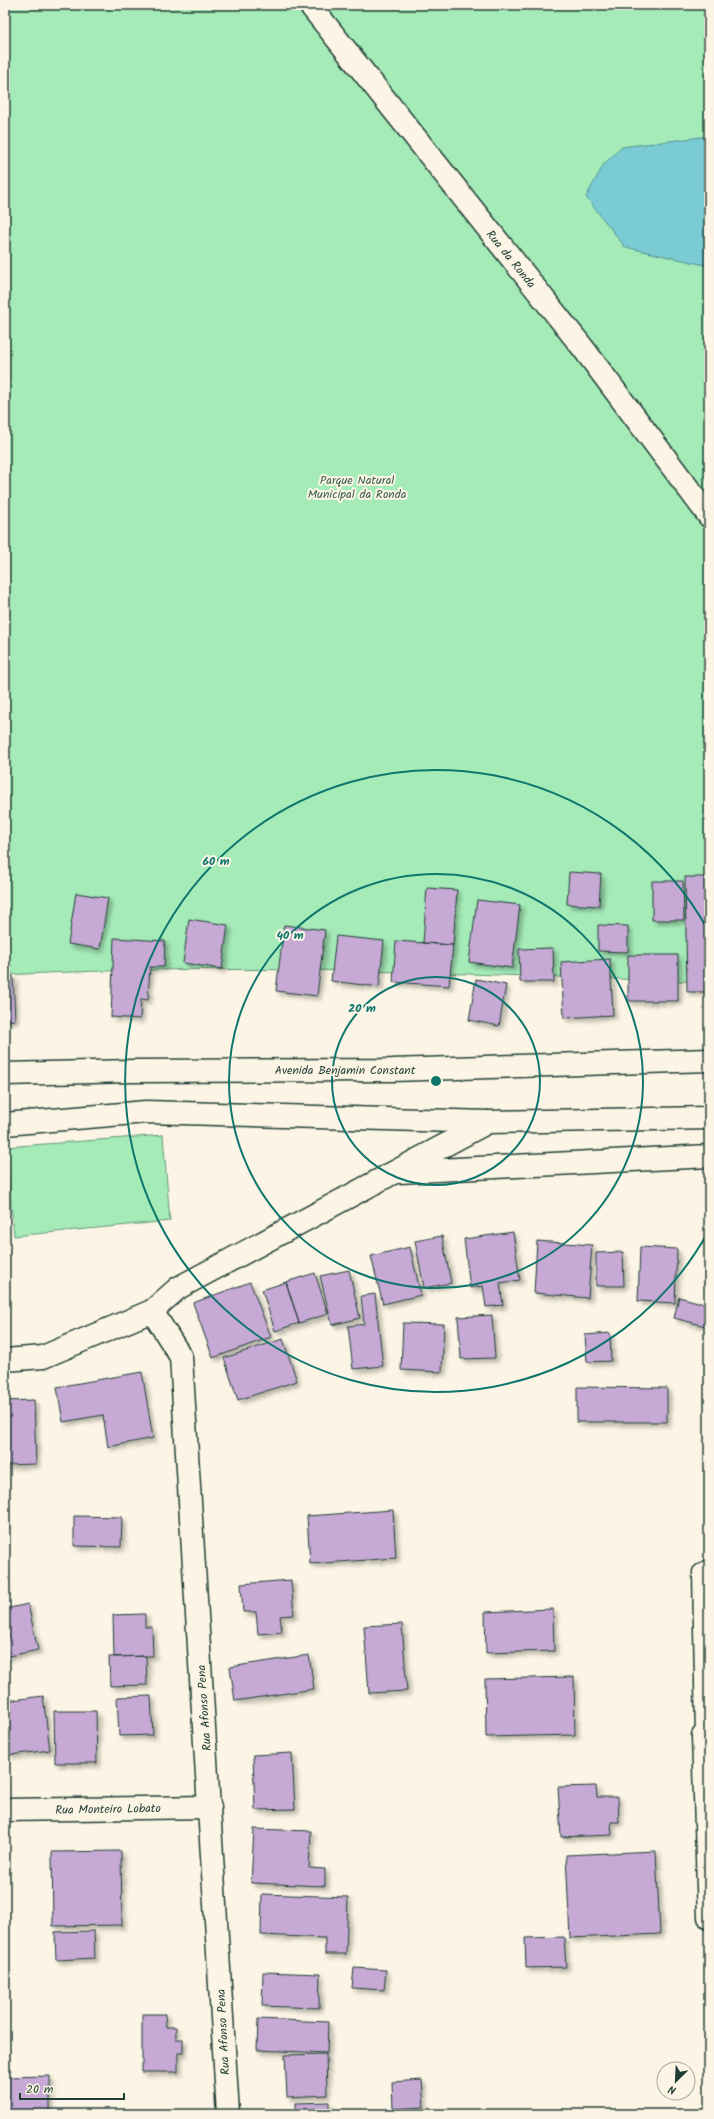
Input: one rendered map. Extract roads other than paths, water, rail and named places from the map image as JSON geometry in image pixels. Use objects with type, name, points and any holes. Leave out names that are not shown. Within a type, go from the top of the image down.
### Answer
[{"type":"street","name":"Rua da Ronda","points":[[310,5],[583,348],[709,516]]},
{"type":"street","name":"Avenida Benjamin Constant","points":[[5,1074],[133,1071],[392,1070],[709,1060]]},
{"type":"street","points":[[5,1124],[146,1112],[488,1122],[709,1118]]},
{"type":"street","points":[[5,1360],[43,1357],[152,1311],[178,1288],[392,1172],[488,1122]]},
{"type":"street","points":[[392,1172],[709,1156]]},
{"type":"street","name":"Rua Afonso Pena","points":[[152,1311],[181,1357],[228,2114]]},
{"type":"street","points":[[703,1736],[709,1917]]},
{"type":"street","name":"Rua Monteiro Lobato","points":[[5,1810],[210,1807]]},
{"type":"lane","points":[[703,1736],[700,1572],[709,1566]]},
{"type":"water","points":[[709,136],[709,266],[625,247],[586,197],[604,164],[622,147]]},
{"type":"park label","name":"Parque Natural Municipal da Ronda","points":[[357,487]]}]
